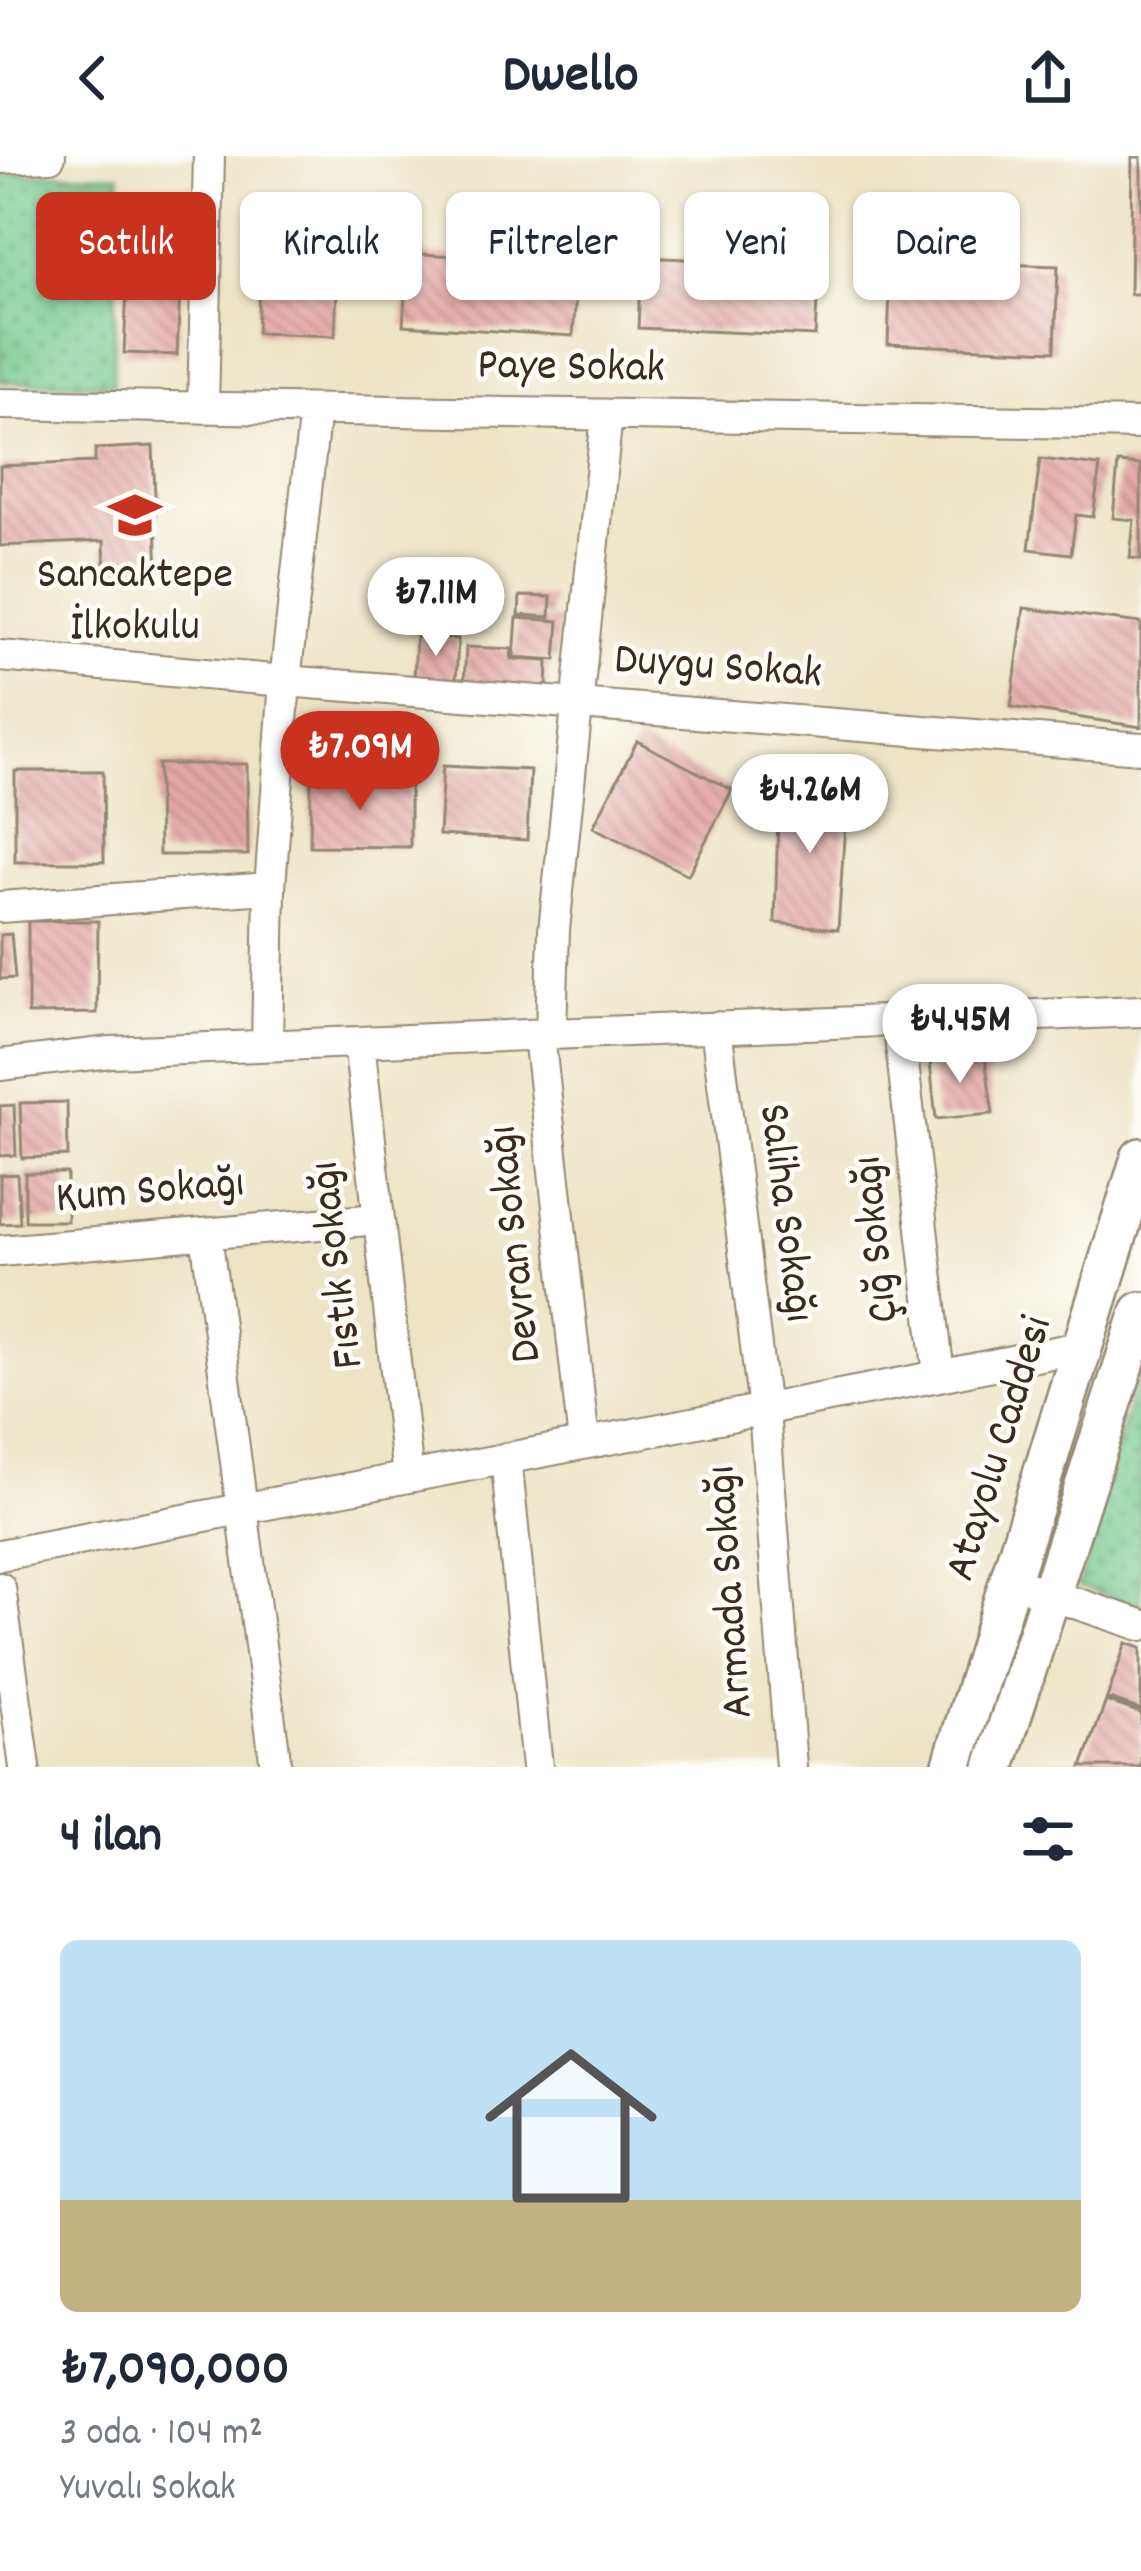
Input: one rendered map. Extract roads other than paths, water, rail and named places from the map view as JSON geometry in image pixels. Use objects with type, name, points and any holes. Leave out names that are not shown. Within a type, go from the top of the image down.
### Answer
[{"type":"main road","name":"Atayolu Caddesi","points":[[952,1767],[1141,1159]]},
{"type":"main road","name":"Atayolu Caddesi","points":[[994,1767],[1141,1312]]},
{"type":"street","points":[[0,158],[50,156]]},
{"type":"street","points":[[203,408],[209,156]]},
{"type":"street","name":"Paye Sokak","points":[[0,404],[1141,424]]},
{"type":"street","points":[[267,1045],[270,888],[285,681],[315,410]]},
{"type":"street","name":"Devran Sokağı","points":[[584,1443],[544,1034],[607,415]]},
{"type":"street","name":"Duygu Sokak","points":[[0,656],[1141,748]]},
{"type":"street","points":[[0,907],[270,888]]},
{"type":"street","points":[[0,1065],[112,1052],[1141,1011]]},
{"type":"street","name":"Çığ Sokağı","points":[[898,1020],[939,1376]]},
{"type":"street","name":"Saliha Sokağı","points":[[716,1028],[764,1410]]},
{"type":"street","name":"Fıstık Sokağı","points":[[358,1042],[409,1477]]},
{"type":"street","name":"Kum Sokağı","points":[[0,1251],[379,1219]]},
{"type":"street","points":[[206,1234],[276,1767]]},
{"type":"street","points":[[0,1555],[1084,1346]]},
{"type":"street","name":"Armada Sokağı","points":[[764,1410],[791,1767]]},
{"type":"street","points":[[506,1458],[537,1767]]},
{"type":"street","points":[[1009,1583],[1141,1625]]},
{"type":"street","points":[[0,1588],[25,1767]]},
{"type":"place","name":"Sancaktepe İlkokulu","points":[[135,515]]}]
